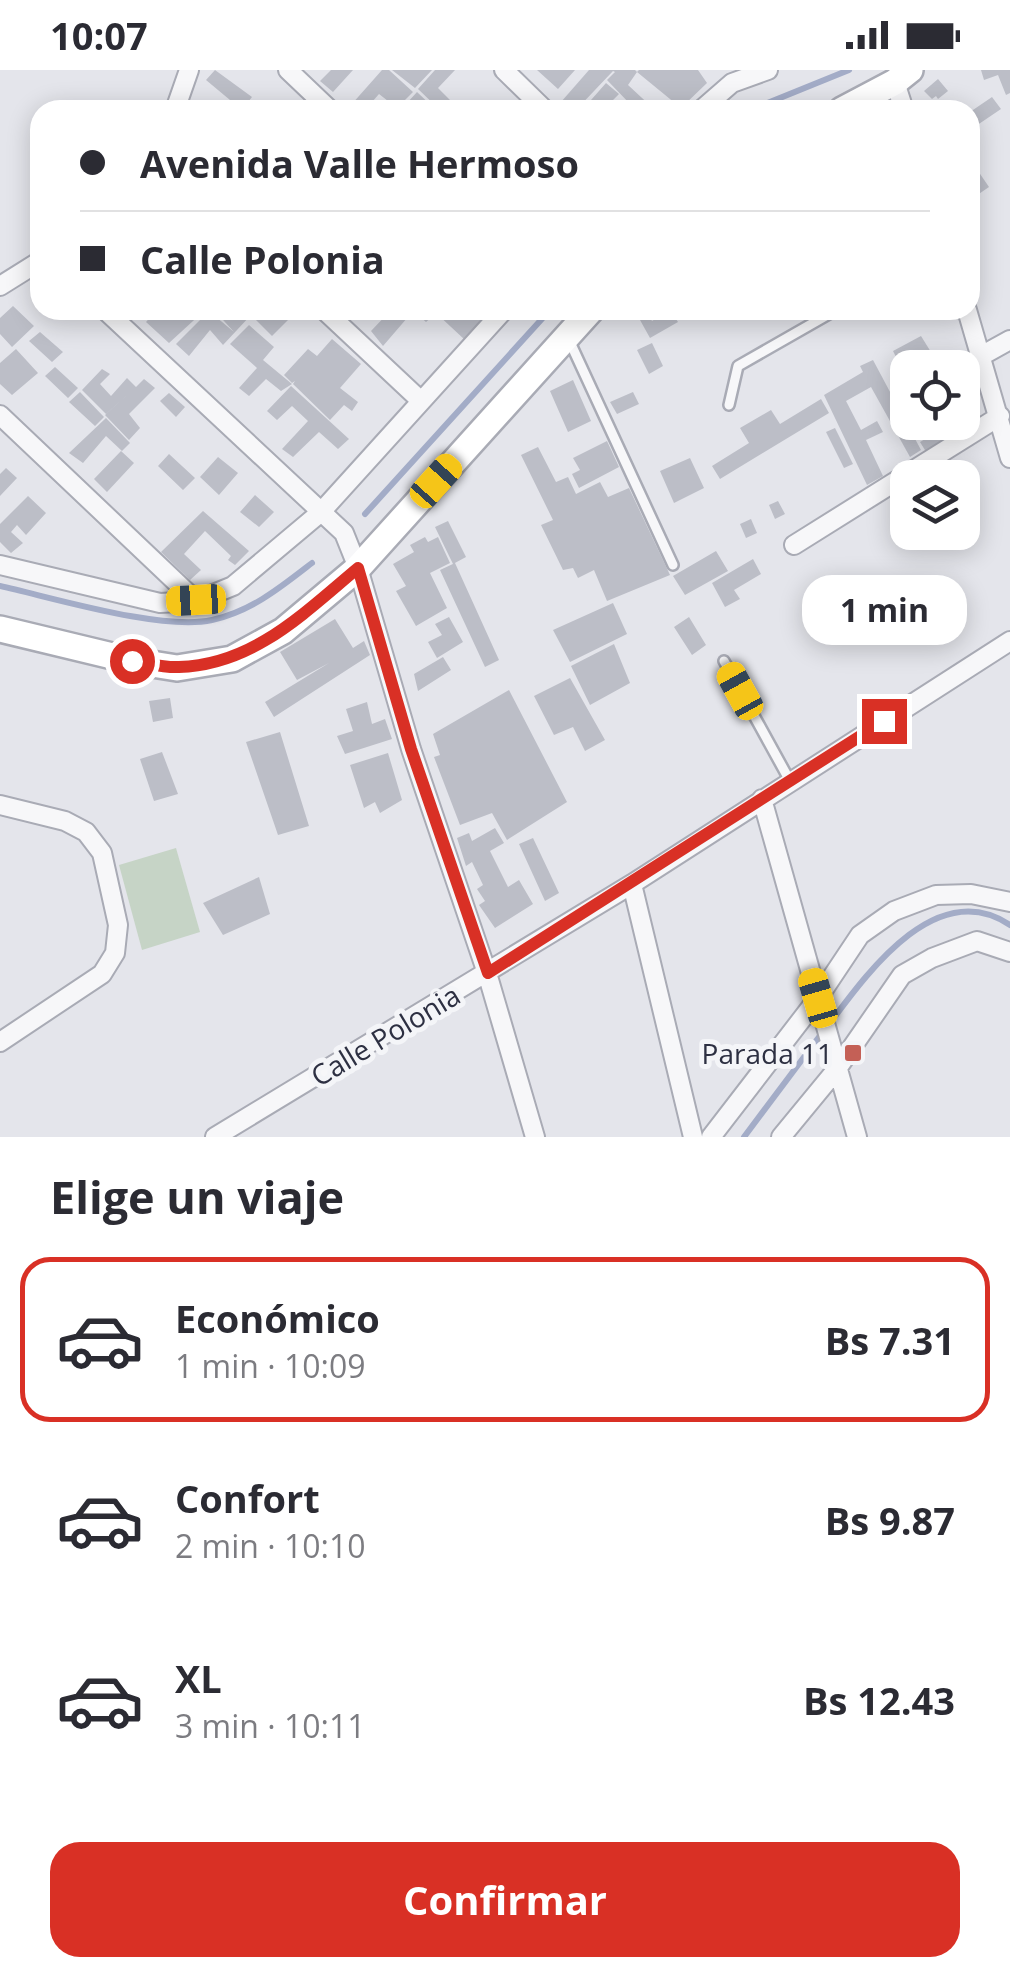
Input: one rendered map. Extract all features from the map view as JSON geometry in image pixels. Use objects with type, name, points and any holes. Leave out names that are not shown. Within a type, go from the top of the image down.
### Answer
[{"type":"street","points":[[179,100],[190,70]]},
{"type":"street","points":[[288,70],[320,100]]},
{"type":"street","points":[[504,70],[535,100]]},
{"type":"street","points":[[708,100],[725,76],[768,70]]},
{"type":"street","points":[[860,100],[903,76]]},
{"type":"street","points":[[0,286],[30,267]]},
{"type":"street","points":[[116,320],[344,533],[358,568],[411,749],[488,973],[534,1137]]},
{"type":"street","points":[[335,320],[420,400]]},
{"type":"street","points":[[0,565],[160,602],[196,600],[232,586],[322,512],[495,320]]},
{"type":"street","points":[[0,629],[177,668],[232,659],[283,631],[358,568],[583,320]]},
{"type":"street","points":[[970,320],[1010,458]]},
{"type":"street","points":[[981,356],[1010,340]]},
{"type":"street","points":[[0,414],[196,600]]},
{"type":"street","points":[[794,545],[1000,416]]},
{"type":"street","name":"Calle Polonia","points":[[215,1137],[632,884],[1010,641]]},
{"type":"street","points":[[762,799],[857,1137]]},
{"type":"street","points":[[0,806],[65,821],[86,832],[102,853],[118,924],[115,953],[102,974],[0,1042]]},
{"type":"street","points":[[632,884],[693,1137]]},
{"type":"street","points":[[711,1137],[819,1004],[860,935],[894,911],[936,896],[972,894],[1010,902]]},
{"type":"street","points":[[781,1137],[837,1068],[902,975],[976,941],[1010,952]]},
{"type":"lane","points":[[728,405],[738,366],[818,320]]},
{"type":"lane","points":[[568,338],[674,565]]},
{"type":"lane","points":[[724,662],[790,781]]},
{"type":"green space","points":[[176,848],[200,932],[142,950],[119,865]]},
{"type":"building","points":[[215,70],[252,97],[230,100],[206,80]]},
{"type":"building","points":[[331,70],[353,70],[333,92],[320,81]]},
{"type":"building","points":[[382,70],[389,70],[413,92],[405,100],[387,100],[379,94],[374,100],[355,100]]},
{"type":"building","points":[[392,70],[432,70],[415,88]]},
{"type":"building","points":[[435,70],[455,70],[438,88],[450,100],[430,100],[418,89]]},
{"type":"building","points":[[537,70],[575,70],[558,89]]},
{"type":"building","points":[[589,70],[635,70],[628,85],[644,100],[626,100],[607,80],[613,71],[585,100],[563,100]]},
{"type":"building","points":[[698,70],[707,83],[689,100],[671,100],[637,72]]},
{"type":"building","points":[[981,70],[1010,70],[1010,93],[1006,95],[998,75],[984,80]]},
{"type":"building","points":[[938,79],[948,91],[932,99],[924,91]]},
{"type":"building","points":[[606,83],[619,94],[613,100],[591,100]]},
{"type":"building","points":[[417,92],[425,100],[410,100]]},
{"type":"building","points":[[992,97],[1001,109],[980,123],[980,105]]},
{"type":"building","points":[[980,174],[989,187],[980,193]]},
{"type":"building","points":[[13,306],[34,326],[12,347],[0,334],[0,318]]},
{"type":"building","points":[[148,320],[194,320],[169,343]]},
{"type":"building","points":[[200,320],[220,320],[234,332],[223,320],[246,320],[223,345],[210,330],[189,356],[176,344]]},
{"type":"building","points":[[256,320],[288,320],[272,336]]},
{"type":"building","points":[[381,320],[405,320],[383,346],[371,331]]},
{"type":"building","points":[[444,320],[483,320],[465,340]]},
{"type":"building","points":[[640,320],[678,322],[650,338]]},
{"type":"building","points":[[249,325],[274,347],[263,360],[292,384],[281,391],[266,379],[249,396],[239,388],[257,368],[230,344]]},
{"type":"building","points":[[40,332],[63,352],[52,362],[29,341]]},
{"type":"building","points":[[921,336],[930,350],[895,350]]},
{"type":"building","points":[[332,339],[361,364],[340,388],[358,402],[352,411],[344,405],[330,420],[293,384],[295,381],[292,383],[284,375],[308,349],[317,356]]},
{"type":"building","points":[[652,343],[663,366],[649,374],[637,350]]},
{"type":"building","points":[[16,349],[38,373],[12,395],[0,384],[0,363]]},
{"type":"building","points":[[873,360],[890,392],[890,421],[871,387],[846,401],[861,430],[877,421],[883,432],[866,440],[883,476],[867,485],[824,395],[863,372],[860,366]]},
{"type":"building","points":[[55,367],[78,388],[68,398],[45,376]]},
{"type":"building","points":[[102,369],[110,374],[100,384],[111,396],[127,378],[136,387],[144,379],[155,388],[129,414],[140,428],[129,440],[105,415],[133,390],[106,414],[82,390]]},
{"type":"building","points":[[573,380],[591,421],[568,432],[550,391]]},
{"type":"building","points":[[291,386],[349,439],[338,449],[319,432],[293,457],[282,449],[308,421],[292,406],[277,420],[267,411]]},
{"type":"building","points":[[80,392],[104,417],[95,426],[69,402]]},
{"type":"building","points":[[633,392],[639,404],[617,414],[610,402]]},
{"type":"building","points":[[169,393],[185,407],[176,417],[160,401]]},
{"type":"building","points":[[821,399],[829,413],[720,479],[712,466],[749,443],[740,428],[771,410],[780,424]]},
{"type":"building","points":[[106,418],[130,443],[122,451],[106,436],[83,463],[69,453]]},
{"type":"building","points":[[835,428],[853,464],[844,468],[826,432]]},
{"type":"building","points":[[901,440],[916,440],[921,450],[910,457]]},
{"type":"building","points":[[923,440],[949,441],[928,455],[920,442]]},
{"type":"building","points":[[607,441],[619,467],[579,488],[572,474],[580,470],[573,458]]},
{"type":"building","points":[[538,447],[556,482],[568,477],[576,494],[600,482],[608,497],[629,488],[670,575],[607,601],[594,570],[578,578],[573,568],[563,570],[541,525],[553,520],[521,455]]},
{"type":"building","points":[[121,451],[134,463],[107,492],[94,479]]},
{"type":"building","points":[[169,454],[195,478],[183,490],[158,466]]},
{"type":"building","points":[[218,457],[238,473],[219,495],[200,477]]},
{"type":"building","points":[[690,458],[704,488],[674,503],[660,471]]},
{"type":"building","points":[[6,468],[17,478],[0,496],[0,474]]},
{"type":"building","points":[[255,495],[274,512],[259,527],[240,512]]},
{"type":"building","points":[[28,496],[46,513],[26,535],[17,525],[11,532],[23,543],[11,553],[0,542],[0,524]]},
{"type":"building","points":[[778,501],[785,514],[775,519],[769,505]]},
{"type":"building","points":[[203,511],[249,551],[235,565],[205,531],[184,554],[201,570],[190,580],[161,552]]},
{"type":"building","points":[[751,519],[757,533],[746,538],[740,524]]},
{"type":"building","points":[[448,521],[466,557],[453,564],[435,527]]},
{"type":"building","points":[[425,537],[428,542],[438,537],[450,563],[430,573],[447,608],[416,626],[396,591],[406,586],[393,564],[414,552],[410,545]]},
{"type":"building","points":[[716,551],[728,571],[685,595],[673,576]]},
{"type":"building","points":[[753,559],[761,574],[734,590],[740,599],[725,607],[712,583]]},
{"type":"building","points":[[455,563],[499,660],[485,667],[440,570]]},
{"type":"building","points":[[613,603],[627,634],[570,662],[553,630]]},
{"type":"building","points":[[449,617],[463,642],[437,658],[428,642],[442,635],[435,624]]},
{"type":"building","points":[[689,617],[706,645],[692,655],[674,627]]},
{"type":"building","points":[[335,619],[353,648],[364,641],[370,655],[274,717],[265,702],[329,663],[297,680],[280,652]]},
{"type":"building","points":[[614,644],[630,683],[590,705],[571,666]]},
{"type":"building","points":[[443,657],[451,670],[418,691],[414,674]]},
{"type":"building","points":[[570,678],[605,740],[585,751],[573,727],[554,735],[534,696]]},
{"type":"building","points":[[509,690],[567,802],[507,840],[492,813],[460,825],[434,757],[440,755],[433,734]]},
{"type":"building","points":[[170,698],[173,718],[153,722],[149,701]]},
{"type":"building","points":[[367,702],[372,724],[385,719],[392,739],[345,754],[337,736],[353,731],[346,709]]},
{"type":"building","points":[[280,732],[309,826],[278,835],[246,742]]},
{"type":"building","points":[[162,752],[178,794],[154,801],[140,759]]},
{"type":"building","points":[[388,753],[402,800],[380,813],[375,802],[364,808],[350,765]]},
{"type":"building","points":[[495,828],[504,843],[490,851],[508,887],[519,880],[533,904],[495,928],[479,905],[485,901],[477,889],[483,885],[472,862],[466,866],[457,838],[469,833],[472,841]]},
{"type":"building","points":[[533,838],[559,893],[545,901],[519,844]]},
{"type":"building","points":[[259,877],[270,914],[223,935],[203,903]]},
{"type":"waterway","points":[[775,100],[849,70]]},
{"type":"waterway","points":[[365,514],[541,320]]},
{"type":"waterway","points":[[0,586],[108,612],[191,622],[240,611],[312,563]]},
{"type":"waterway","points":[[830,1023],[884,957],[931,921],[956,912],[983,913],[1010,925]]},
{"type":"waterway","points":[[744,1137],[822,1033]]},
{"type":"place","name":"Parada 11","points":[[853,1053]]},
{"type":"route","points":[[132,661],[177,668],[232,659],[283,631],[358,568],[411,749],[488,973],[884,721]]}]
